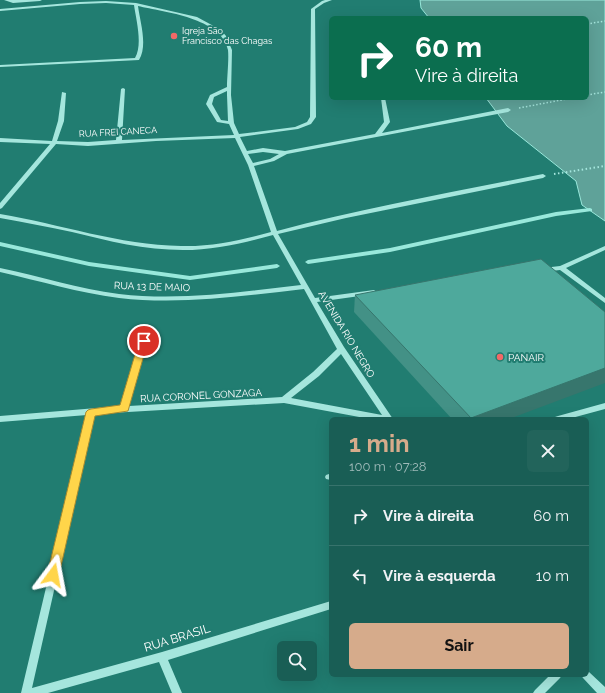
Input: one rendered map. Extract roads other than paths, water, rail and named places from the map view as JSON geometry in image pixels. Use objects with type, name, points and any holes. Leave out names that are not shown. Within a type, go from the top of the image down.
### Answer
[{"type":"street","points":[[6,0],[14,2],[40,0]]},
{"type":"street","name":"RUA FREI CANECA","points":[[0,140],[88,144],[119,141],[236,136],[296,128],[309,123],[314,117],[313,9],[323,2],[330,0]]},
{"type":"street","name":"AVENIDA RIO NEGRO","points":[[0,10],[80,3],[136,4],[195,18],[219,31],[224,36],[230,50],[229,88],[231,123],[250,165],[274,232],[341,349],[387,417]]},
{"type":"street","points":[[0,66],[125,61],[137,59],[140,54],[141,46],[136,4]]},
{"type":"street","points":[[229,88],[212,96],[208,104],[219,121],[231,123]]},
{"type":"street","points":[[119,141],[123,89]]},
{"type":"street","points":[[0,207],[54,143],[61,121],[64,93]]},
{"type":"street","points":[[377,135],[387,122],[383,100]]},
{"type":"street","points":[[250,165],[272,160],[285,153],[508,110]]},
{"type":"street","points":[[245,153],[263,150],[285,153]]},
{"type":"street","points":[[0,216],[21,219],[143,245],[181,248],[206,247],[233,243],[274,232],[543,176]]},
{"type":"street","points":[[538,271],[561,268],[605,248]]},
{"type":"street","points":[[561,268],[605,301]]},
{"type":"street","name":"RUA 13 DE MAIO","points":[[0,270],[64,286],[118,296],[177,299],[229,296],[306,287]]},
{"type":"street","points":[[313,300],[383,291]]},
{"type":"street","points":[[124,409],[144,341]]},
{"type":"street","points":[[284,400],[316,374],[341,349]]},
{"type":"street","name":"RUA CORONEL GONZAGA","points":[[0,419],[124,409],[284,400],[377,417]]},
{"type":"street","points":[[565,417],[605,406]]},
{"type":"street","points":[[26,693],[91,412]]},
{"type":"street","name":"RUA BRASIL","points":[[30,693],[162,657],[329,606]]},
{"type":"street","points":[[162,657],[177,693]]},
{"type":"street","points":[[538,693],[555,677]]},
{"type":"street","points":[[588,677],[604,693]]},
{"type":"water","points":[[420,0],[605,0],[605,221],[582,205],[576,181],[507,126],[488,100],[589,100],[589,16],[427,16],[421,8]]},
{"type":"waterway","points":[[308,262],[390,250],[556,214],[590,210]]},
{"type":"waterway","points":[[0,244],[89,264],[190,278],[277,266]]},
{"type":"place","name":"Igreja São Francisco das Chagas","points":[[174,36]]},
{"type":"place","name":"PANAIR","points":[[500,357]]}]
